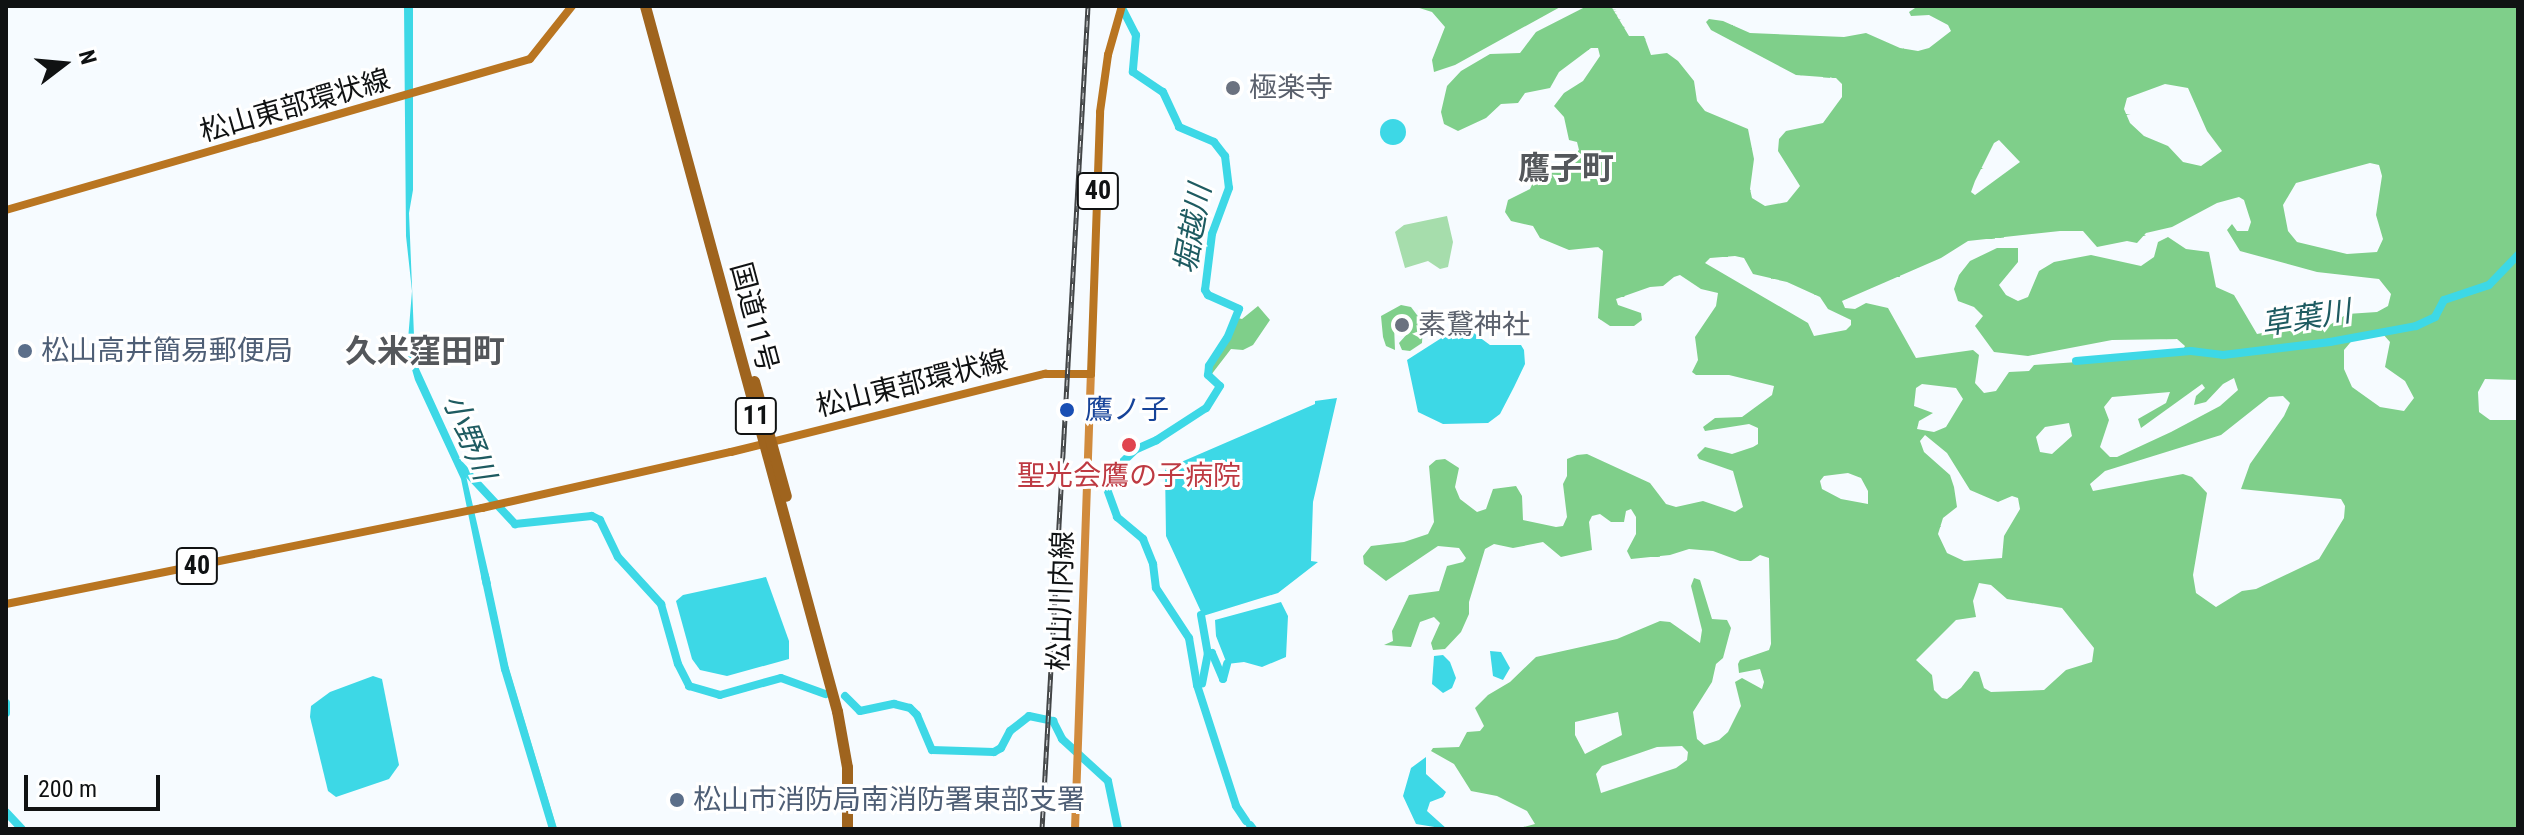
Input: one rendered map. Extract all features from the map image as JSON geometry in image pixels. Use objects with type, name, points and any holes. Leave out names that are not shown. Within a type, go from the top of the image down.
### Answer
[{"type":"highway","name":"国道11号","points":[[645,6],[845,716],[853,766],[853,829]]},
{"type":"highway","name":"国道11号","points":[[652,6],[843,740],[848,785],[847,829]]},
{"type":"main road","name":"松山東部環状線","points":[[6,210],[530,59],[572,6]]},
{"type":"main road","name":"40","points":[[1091,374],[1100,112],[1108,55],[1121,8]]},
{"type":"main road","name":"松山東部環状線","points":[[6,604],[479,509],[767,443],[1045,374],[1091,374]]},
{"type":"main road","name":"松山川内線","points":[[1075,829],[1091,374]]},
{"type":"green space","points":[[1413,6],[1562,6],[1455,65],[1434,72],[1432,60],[1445,27],[1432,12]]},
{"type":"green space","points":[[1587,6],[1611,6],[1629,36],[1644,36],[1651,55],[1667,53],[1678,61],[1694,81],[1697,101],[1705,111],[1748,129],[1754,159],[1750,189],[1752,198],[1765,206],[1787,202],[1800,186],[1778,151],[1779,139],[1786,131],[1823,123],[1842,97],[1842,84],[1836,78],[1796,75],[1711,30],[1706,22],[1709,19],[1723,21],[1750,33],[1844,37],[1866,33],[1900,48],[1918,51],[1929,48],[1951,31],[1948,25],[1929,15],[1911,16],[1909,12],[1918,6],[2518,6],[2518,380],[2485,379],[2478,392],[2479,412],[2490,420],[2518,420],[2518,829],[1516,829],[1535,824],[1527,811],[1497,796],[1471,791],[1454,764],[1431,751],[1433,748],[1459,747],[1467,732],[1480,731],[1484,726],[1475,708],[1488,695],[1510,682],[1536,657],[1617,639],[1660,621],[1670,622],[1700,643],[1702,630],[1691,586],[1694,578],[1700,580],[1712,619],[1727,620],[1731,628],[1723,658],[1716,664],[1712,682],[1693,712],[1697,739],[1704,745],[1719,740],[1728,732],[1741,706],[1735,682],[1742,678],[1762,689],[1764,682],[1760,669],[1739,673],[1738,664],[1740,660],[1769,650],[1771,644],[1769,558],[1760,555],[1751,561],[1740,561],[1713,551],[1689,549],[1670,555],[1631,559],[1627,551],[1636,534],[1636,517],[1631,509],[1626,511],[1624,522],[1611,522],[1600,514],[1592,516],[1589,522],[1592,550],[1561,557],[1543,542],[1513,548],[1494,544],[1485,549],[1469,602],[1469,614],[1461,632],[1445,649],[1433,650],[1431,643],[1440,623],[1434,617],[1420,622],[1411,647],[1384,645],[1393,641],[1392,631],[1409,595],[1439,591],[1447,566],[1463,562],[1466,558],[1459,548],[1438,546],[1386,581],[1364,564],[1363,556],[1371,546],[1404,542],[1428,534],[1434,522],[1429,466],[1436,460],[1445,459],[1459,468],[1455,487],[1460,499],[1477,512],[1486,509],[1493,489],[1516,486],[1522,496],[1523,520],[1556,527],[1563,526],[1567,517],[1563,484],[1567,476],[1567,459],[1587,454],[1650,483],[1666,504],[1676,507],[1703,501],[1735,512],[1743,507],[1733,471],[1699,459],[1697,455],[1705,447],[1732,454],[1753,447],[1758,444],[1758,428],[1749,424],[1705,431],[1703,427],[1715,418],[1742,417],[1772,395],[1774,386],[1729,375],[1696,375],[1692,372],[1698,360],[1695,337],[1716,306],[1718,293],[1701,289],[1680,275],[1663,286],[1650,287],[1616,299],[1618,305],[1641,313],[1642,320],[1634,326],[1610,326],[1598,318],[1603,251],[1598,247],[1569,250],[1540,238],[1533,226],[1511,221],[1505,212],[1508,200],[1530,189],[1536,176],[1559,168],[1579,150],[1577,142],[1569,140],[1564,117],[1554,106],[1564,93],[1583,81],[1600,56],[1598,48],[1591,48],[1559,72],[1550,88],[1525,93],[1518,103],[1501,104],[1486,118],[1458,131],[1444,124],[1441,112],[1447,86],[1461,71],[1490,54],[1520,53],[1536,32]],"holes":[[[2165,84],[2188,88],[2207,131],[2222,151],[2201,166],[2183,162],[2168,146],[2144,136],[2130,123],[2124,109],[2127,98]],[[1999,140],[2020,162],[1975,195],[1971,192],[1994,143]],[[2370,163],[2379,165],[2382,176],[2376,215],[2383,239],[2377,252],[2347,254],[2297,242],[2288,231],[2283,205],[2296,183]],[[2239,197],[2244,200],[2251,222],[2248,231],[2237,231],[2232,224],[2227,230],[2240,251],[2317,272],[2379,279],[2391,294],[2388,306],[2377,312],[2347,314],[2328,326],[2314,323],[2257,334],[2234,295],[2216,287],[2209,252],[2186,249],[2168,237],[2158,242],[2154,257],[2141,266],[2091,255],[2054,262],[2039,271],[2028,297],[2018,301],[2006,295],[1999,285],[2018,262],[2018,248],[1997,248],[1970,261],[1959,275],[1954,289],[1958,301],[1974,307],[1983,316],[1975,326],[1994,352],[2028,356],[2112,340],[2177,339],[2185,346],[2180,355],[2034,365],[2029,371],[2009,372],[1996,391],[1984,393],[1975,383],[1979,355],[1973,350],[1916,358],[1888,308],[1866,303],[1855,309],[1845,308],[1842,301],[1941,258],[1968,241],[2083,231],[2097,247],[2127,241],[2137,243],[2146,233],[2172,227],[2217,203]],[[1710,258],[1744,258],[1753,274],[1787,282],[1820,297],[1828,309],[1851,320],[1846,330],[1814,336],[1808,323],[1705,263]],[[2382,333],[2390,342],[2385,367],[2405,381],[2414,398],[2404,411],[2380,407],[2352,387],[2344,369],[2344,350],[2355,337]],[[2234,378],[2238,390],[2220,406],[2171,432],[2117,457],[2110,457],[2100,447],[2109,420],[2104,407],[2112,397],[2170,392],[2166,403],[2138,419],[2141,428],[2202,384],[2205,388],[2196,396],[2194,405],[2206,402],[2223,384]],[[1922,384],[1956,388],[1963,399],[1946,427],[1934,432],[1917,429],[1919,421],[1933,413],[1914,406],[1916,388]],[[2283,396],[2290,403],[2250,464],[2241,489],[2341,499],[2345,506],[2344,518],[2319,559],[2256,589],[2242,591],[2216,607],[2196,593],[2193,575],[2207,493],[2192,477],[2183,474],[2093,491],[2090,484],[2105,471],[2221,435],[2269,397]],[[2069,423],[2072,436],[2052,454],[2040,452],[2036,437],[2045,427]],[[1925,435],[1947,453],[1970,490],[1998,502],[2012,496],[2018,498],[2020,509],[2004,536],[2002,558],[1964,561],[1947,553],[1938,534],[1943,518],[1957,507],[1950,475],[1924,452],[1920,441]],[[1848,473],[1861,478],[1868,491],[1868,504],[1841,499],[1822,489],[1820,481],[1824,476]],[[1979,583],[1991,585],[2007,599],[2062,608],[2094,648],[2092,662],[2066,670],[2044,690],[1991,692],[1984,688],[1979,672],[1974,671],[1961,688],[1947,699],[1942,698],[1934,690],[1932,675],[1916,660],[1956,620],[1976,617],[1973,601]],[[1618,712],[1622,735],[1585,754],[1575,735],[1575,722]],[[1682,746],[1688,752],[1687,760],[1676,768],[1601,793],[1596,774],[1602,766],[1657,747]]]},
{"type":"green space","points":[[1447,216],[1453,242],[1448,267],[1440,269],[1428,261],[1405,268],[1395,232],[1404,225]]},
{"type":"green space","points":[[1401,305],[1411,307],[1423,323],[1422,343],[1410,351],[1402,350],[1399,343],[1408,333],[1410,325],[1404,318],[1397,319],[1394,325],[1395,350],[1386,346],[1383,337],[1381,316]]},
{"type":"green space","points":[[1258,306],[1270,320],[1253,345],[1243,350],[1231,349],[1211,375],[1211,367],[1238,318],[1242,319]]},
{"type":"green space","points":[[490,584],[508,666],[557,829],[550,829],[509,692],[484,586]]},
{"type":"water","points":[[404,6],[413,6],[413,190],[409,213],[415,360],[464,467],[491,584],[483,586],[461,479],[415,380],[407,352],[412,291],[406,236]]},
{"type":"water","points":[[1393,119],[1402,123],[1406,132],[1402,141],[1393,145],[1384,141],[1380,132],[1384,123]]},
{"type":"water","points":[[1454,330],[1471,331],[1490,345],[1521,345],[1524,350],[1525,364],[1514,387],[1500,414],[1488,423],[1443,424],[1418,412],[1407,360]]},
{"type":"water","points":[[1337,398],[1313,502],[1311,561],[1318,562],[1278,593],[1203,616],[1166,536],[1165,469],[1315,404],[1315,401]]},
{"type":"water","points":[[766,577],[789,641],[789,659],[727,676],[700,670],[692,659],[676,601],[683,595]]},
{"type":"water","points":[[1281,602],[1288,616],[1286,657],[1262,667],[1244,662],[1227,664],[1216,636],[1215,620]]},
{"type":"water","points":[[1490,651],[1501,652],[1510,668],[1503,680],[1493,676]]},
{"type":"water","points":[[1443,655],[1450,662],[1456,678],[1452,688],[1443,693],[1432,684],[1434,656]]},
{"type":"water","points":[[373,676],[382,679],[399,765],[389,779],[336,797],[328,791],[310,717],[311,706],[330,692]]},
{"type":"water","points":[[1426,757],[1426,774],[1446,792],[1443,797],[1430,802],[1427,811],[1447,829],[1416,824],[1403,796],[1411,768]]},
{"type":"waterway","name":"堀越川","points":[[1121,6],[1136,35],[1133,72],[1163,92],[1179,127],[1214,142],[1225,156],[1229,188],[1212,234],[1205,290],[1208,295],[1239,309],[1227,338],[1209,366],[1208,375],[1220,386],[1206,408],[1157,440],[1135,450],[1110,474],[1107,489],[1117,517],[1143,539],[1153,564],[1156,588],[1189,638],[1197,685],[1236,806],[1246,821]]},
{"type":"waterway","name":"草葉川","points":[[2076,361],[2191,351],[2223,355],[2330,342],[2416,326],[2435,317],[2444,300],[2489,285],[2518,255]]},
{"type":"waterway","points":[[460,465],[515,524],[592,516],[600,520],[618,557],[661,604],[678,664],[689,686],[720,695],[781,678],[825,694]]},
{"type":"waterway","name":"小野川","points":[[485,576],[505,669],[553,829]]},
{"type":"waterway","points":[[1201,615],[1208,653],[1202,683]]},
{"type":"waterway","points":[[1208,653],[1212,653],[1223,679],[1227,664]]},
{"type":"waterway","points":[[845,696],[860,711],[894,704],[910,708],[917,715],[932,750],[994,752],[1001,748],[1010,731],[1029,716],[1053,721],[1062,739],[1108,781],[1118,829]]},
{"type":"waterway","points":[[6,703],[6,713]]},
{"type":"waterway","points":[[6,812],[22,829]]},
{"type":"waterway","name":"堀越川","points":[[1250,825],[1253,829]]},
{"type":"railway","points":[[1042,829],[1088,6]]},
{"type":"place","name":"極楽寺","points":[[1233,88]]},
{"type":"place","name":"素鵞神社","points":[[1402,325]]},
{"type":"place","name":"松山高井簡易郵便局","points":[[25,351]]},
{"type":"place","name":"鷹ノ子","points":[[1067,410]]},
{"type":"place","name":"聖光会鷹の子病院","points":[[1129,445]]},
{"type":"place","name":"松山市消防局南消防署東部支署","points":[[677,800]]},
{"type":"district","name":"鷹子町","points":[[1566,168]]},
{"type":"district","name":"久米窪田町","points":[[425,351]]}]
